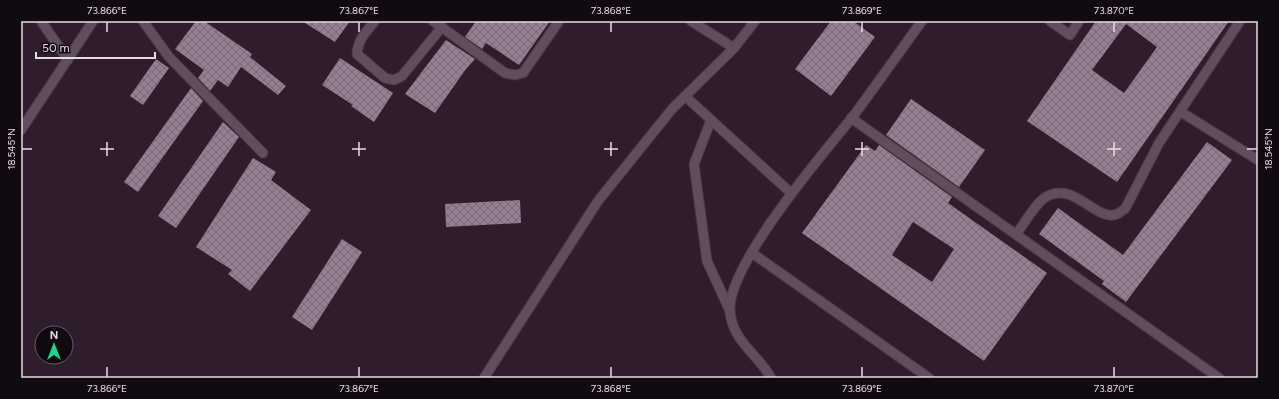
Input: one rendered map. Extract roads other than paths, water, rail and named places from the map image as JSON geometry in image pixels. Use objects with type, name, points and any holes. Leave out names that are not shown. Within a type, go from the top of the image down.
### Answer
[{"type":"lane","points":[[41,21],[68,60]]},
{"type":"lane","points":[[21,130],[93,21]]},
{"type":"lane","points":[[143,21],[169,57],[262,153]]},
{"type":"lane","points":[[375,21],[362,36],[358,44],[357,54],[385,78],[394,80],[402,76],[442,28]]},
{"type":"lane","points":[[433,21],[505,73],[515,76],[524,73],[559,21]]},
{"type":"lane","points":[[691,21],[734,48]]},
{"type":"lane","points":[[484,378],[598,200],[672,109],[734,48],[755,21]]},
{"type":"lane","points":[[730,312],[733,292],[752,253],[792,193],[851,118],[922,21]]},
{"type":"lane","points":[[1050,21],[1070,35],[1079,21]]},
{"type":"lane","points":[[1017,233],[1042,200],[1053,193],[1068,193],[1107,214],[1116,214],[1125,209],[1159,143],[1240,21]]},
{"type":"lane","points":[[685,96],[792,193]]},
{"type":"lane","points":[[1181,112],[1258,160]]},
{"type":"lane","points":[[851,118],[950,189],[1017,233],[1219,378]]},
{"type":"lane","points":[[711,120],[694,164],[707,262],[730,312],[737,335],[771,378]]},
{"type":"lane","points":[[752,253],[929,378]]}]
